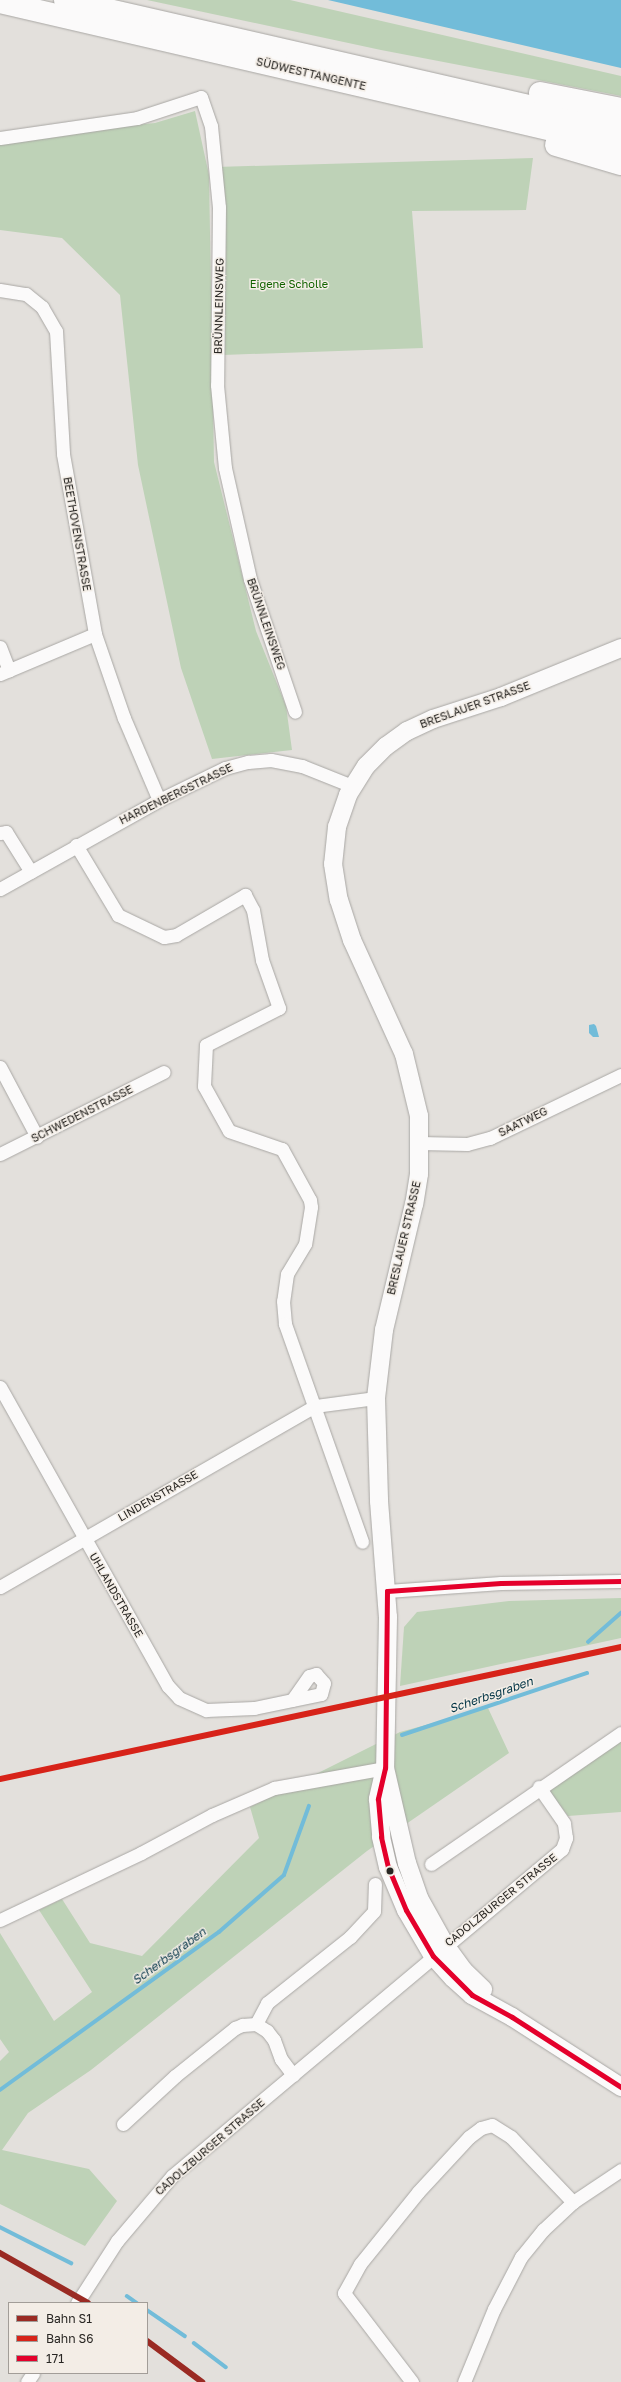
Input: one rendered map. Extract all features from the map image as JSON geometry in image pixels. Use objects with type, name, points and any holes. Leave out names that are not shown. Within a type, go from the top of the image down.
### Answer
[{"type":"highway","name":"SÜDWESTTANGENTE","points":[[66,0],[404,76],[621,127]]},
{"type":"highway","name":"SÜDWESTTANGENTE","points":[[0,2],[621,146]]},
{"type":"highway","points":[[404,76],[470,80],[621,108]]},
{"type":"highway","points":[[450,106],[511,133],[621,164]]},
{"type":"main road","name":"BRESLAUER STRASSE","points":[[569,669],[621,638]]},
{"type":"main road","name":"BRESLAUER STRASSE","points":[[621,648],[406,731],[366,766],[352,786],[337,827],[333,864],[339,900],[352,940],[404,1054],[419,1116],[419,1143],[414,1204],[384,1330],[376,1398],[378,1486],[387,1590],[385,1768],[411,1879],[439,1951],[463,1970],[512,2017],[621,2087]]},
{"type":"street","name":"BRÜNNLEINSWEG","points":[[0,138],[137,118],[201,98],[211,126],[219,207],[216,385],[225,468],[250,579],[295,712]]},
{"type":"street","name":"BEETHOVENSTRASSE","points":[[0,290],[26,294],[42,307],[56,331],[63,454],[95,634],[124,718],[159,800]]},
{"type":"street","points":[[0,647],[5,672],[95,634]]},
{"type":"street","name":"HARDENBERGSTRASSE","points":[[0,889],[76,845],[159,800],[225,768],[248,762],[271,760],[302,766],[352,786]]},
{"type":"street","points":[[0,833],[6,832],[31,872]]},
{"type":"street","points":[[76,845],[118,915],[164,937],[176,935],[245,895],[253,910],[262,960],[279,1008],[206,1044],[204,1086],[228,1131],[282,1149],[310,1200],[311,1207],[305,1244],[294,1259],[287,1274],[283,1300],[285,1324],[362,1542]]},
{"type":"street","points":[[0,1067],[37,1137]]},
{"type":"street","name":"SCHWEDENSTRASSE","points":[[0,1154],[37,1137],[164,1072]]},
{"type":"street","name":"SAATWEG","points":[[419,1143],[467,1144],[490,1138],[527,1122],[621,1075]]},
{"type":"street","name":"UHLANDSTRASSE","points":[[0,1387],[84,1539],[168,1686],[179,1698],[206,1710],[224,1712],[254,1708],[292,1700]]},
{"type":"street","name":"LINDENSTRASSE","points":[[0,1587],[315,1406],[376,1398]]},
{"type":"street","points":[[387,1590],[500,1583],[621,1581]]},
{"type":"street","points":[[431,1864],[539,1787],[621,1733]]},
{"type":"street","points":[[0,1920],[141,1853],[212,1815],[274,1788],[385,1768]]},
{"type":"street","name":"CADOLZBURGER STRASSE","points":[[78,2302],[117,2241],[172,2176],[562,1849],[566,1838],[564,1823],[539,1787]]},
{"type":"street","points":[[256,2024],[267,2003],[350,1937],[374,1911],[375,1884]]},
{"type":"street","points":[[123,2124],[175,2076],[235,2028],[256,2024],[267,2031],[274,2040],[281,2059],[293,2075]]},
{"type":"street","points":[[412,2382],[344,2293],[360,2264],[402,2209],[452,2154],[481,2128],[492,2125],[502,2129],[573,2202]]},
{"type":"street","points":[[464,2382],[494,2309],[521,2257],[543,2230],[573,2202],[619,2175]]},
{"type":"green space","points":[[147,0],[290,0],[621,76],[621,96],[381,50]]},
{"type":"green space","points":[[195,111],[209,175],[214,462],[256,631],[286,706],[292,750],[212,759],[181,668],[138,465],[120,295],[62,238],[0,230],[0,139],[155,123]]},
{"type":"green space","name":"Eigene Scholle","points":[[533,158],[526,210],[412,211],[423,348],[223,355],[216,167]]},
{"type":"green space","points":[[621,1598],[621,1638],[400,1686],[404,1627],[417,1612],[509,1601]]},
{"type":"green space","points":[[488,1708],[509,1753],[367,1851],[91,2070],[28,2113],[2,2150],[89,2169],[117,2201],[85,2246],[0,2204],[0,2061],[9,2052],[0,2039],[0,1933],[54,2021],[92,1992],[39,1910],[62,1899],[90,1943],[142,1956],[259,1838],[250,1807],[400,1732]]},
{"type":"green space","points":[[621,1741],[621,1812],[568,1816],[548,1790]]},
{"type":"water","points":[[328,0],[621,0],[621,68]]},
{"type":"water","points":[[594,1024],[599,1037],[593,1037],[589,1033],[589,1025]]},
{"type":"waterway","name":"Scherbsgraben","points":[[588,1642],[621,1613]]},
{"type":"waterway","name":"Scherbsgraben","points":[[402,1735],[587,1673]]},
{"type":"waterway","name":"Scherbsgraben","points":[[0,2090],[219,1932],[284,1875],[309,1806]]},
{"type":"waterway","points":[[0,2227],[71,2263]]},
{"type":"waterway","points":[[127,2296],[136,2302]]},
{"type":"waterway","points":[[148,2311],[185,2336]]},
{"type":"waterway","points":[[194,2343],[226,2367]]},
{"type":"rail line","name":"S6","points":[[0,1779],[621,1647]]},
{"type":"rail line","name":"S1","points":[[0,2253],[86,2302]]},
{"type":"rail line","name":"S1","points":[[148,2342],[202,2382]]},
{"type":"transit line","name":"171","points":[[387,1591],[501,1583],[621,1581]]},
{"type":"transit line","name":"171","points":[[387,1591],[385,1768],[378,1799],[381,1837],[388,1867],[406,1910],[433,1956],[472,1995],[512,2017],[621,2087]]}]
